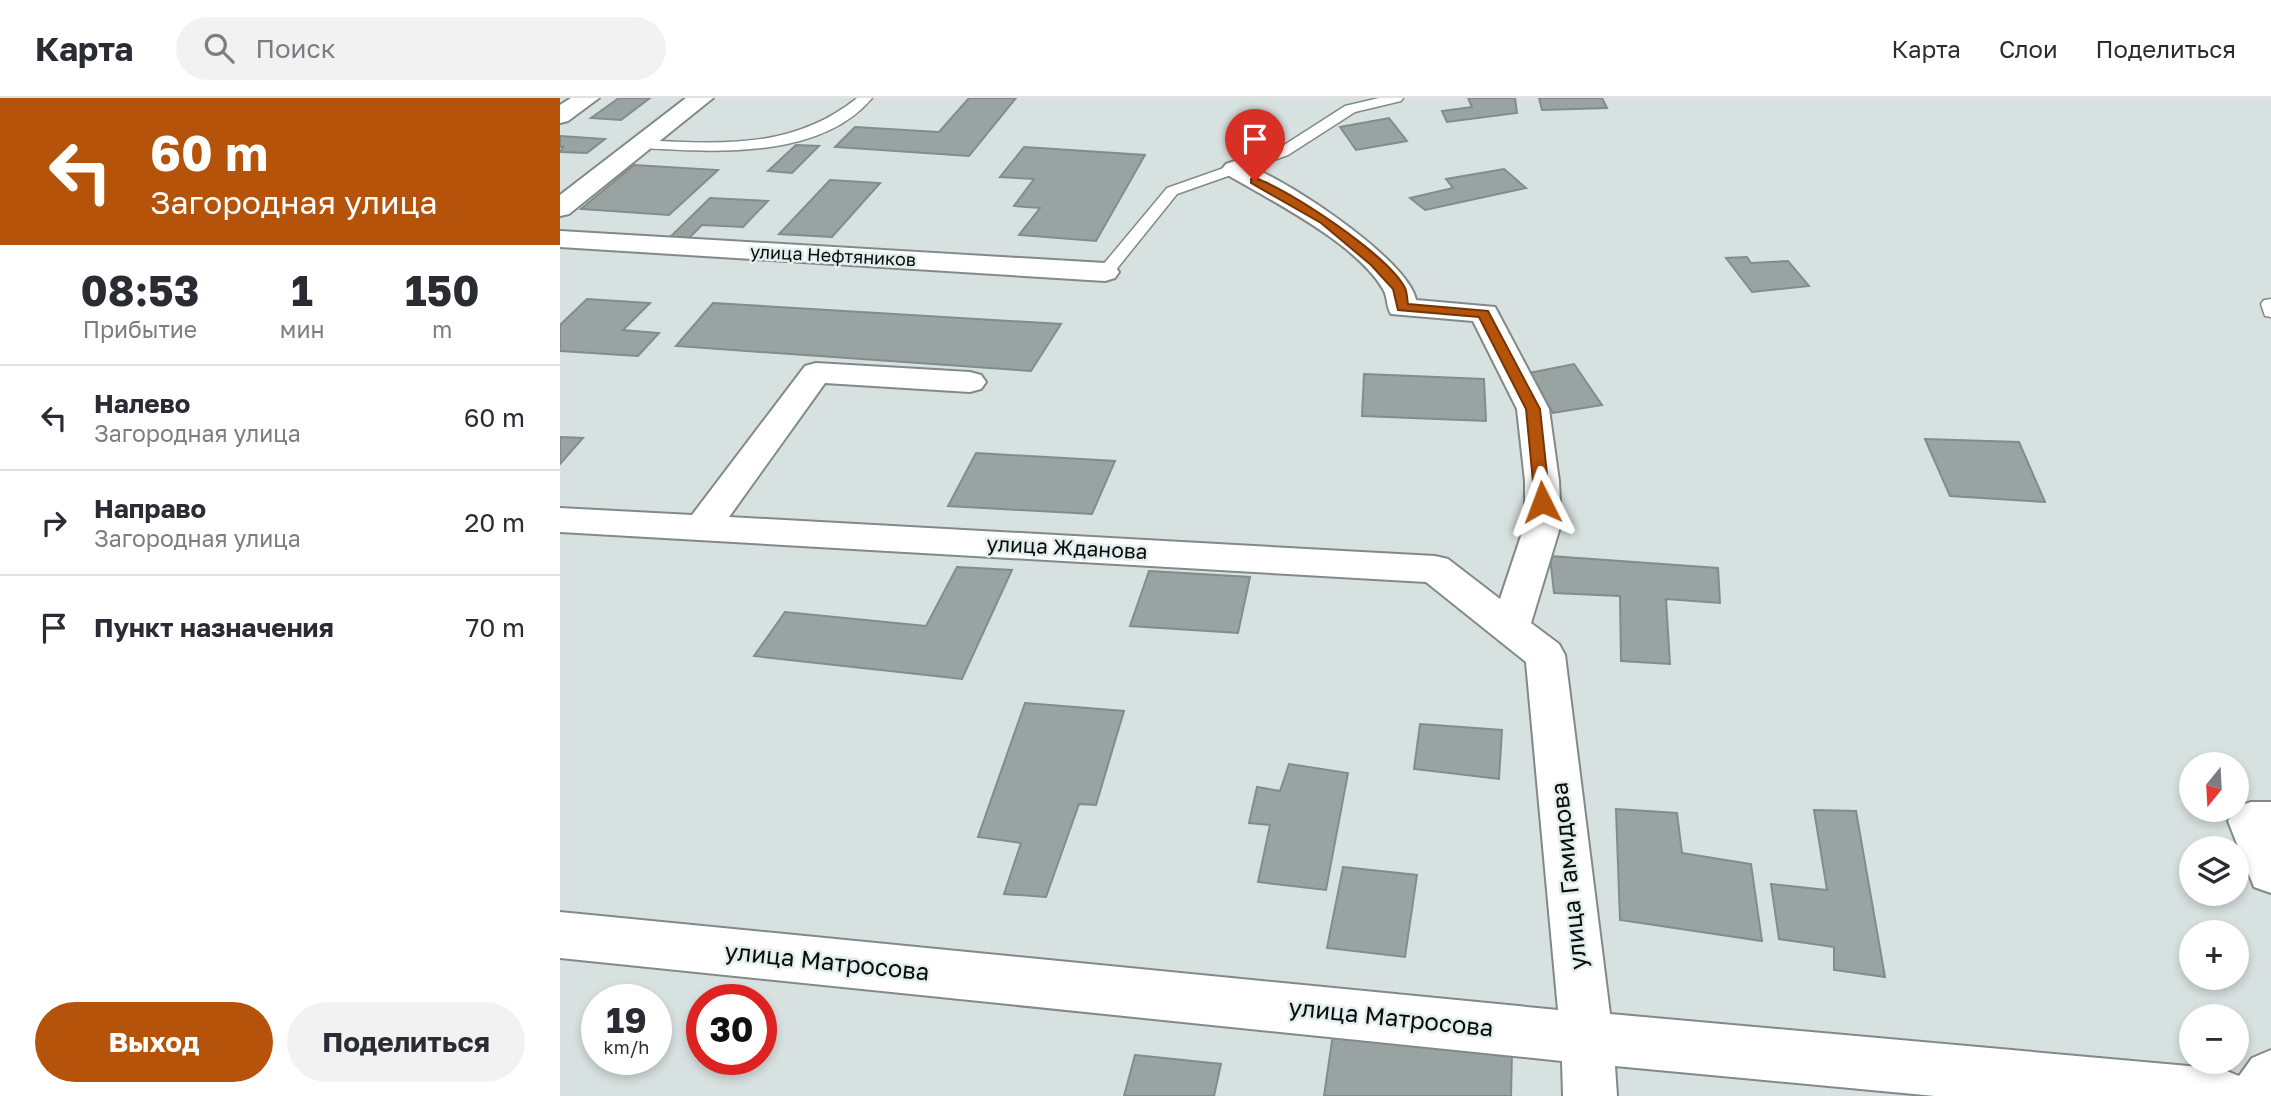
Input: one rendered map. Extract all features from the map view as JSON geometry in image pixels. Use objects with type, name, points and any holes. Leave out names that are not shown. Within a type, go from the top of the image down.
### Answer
[{"type":"street","points":[[560,116],[587,98]]},
{"type":"street","points":[[560,208],[701,98]]},
{"type":"street","points":[[1235,169],[1335,229],[1375,262],[1399,289],[1402,307],[1483,313],[1533,409],[1542,481],[1543,524],[1528,642]]},
{"type":"street","name":"улица Нефтяников","points":[[560,239],[1105,272]]},
{"type":"street","points":[[702,528],[816,373],[970,382]]},
{"type":"street","name":"улица Жданова","points":[[560,520],[1435,569],[1528,642]]},
{"type":"street","name":"улица Гамидова","points":[[1528,642],[1587,1038],[1590,1096]]},
{"type":"street","points":[[2271,822],[2250,821],[2271,872]]},
{"type":"street","name":"улица Матросова","points":[[560,935],[1587,1038],[2222,1096]]},
{"type":"street","points":[[2258,1096],[2271,1077]]},
{"type":"lane","points":[[642,144],[724,148],[774,142],[816,129],[852,111],[865,98]]},
{"type":"lane","points":[[1105,272],[1172,191],[1283,152],[1350,104],[1396,98]]},
{"type":"building","points":[[619,98],[650,98],[621,120],[591,118]]},
{"type":"building","points":[[969,98],[1016,98],[969,156],[835,147],[855,127],[939,132]]},
{"type":"building","points":[[1468,98],[1515,98],[1517,113],[1447,122],[1442,111],[1472,107]]},
{"type":"building","points":[[1539,98],[1602,98],[1607,108],[1542,110]]},
{"type":"building","points":[[1389,118],[1407,141],[1356,150],[1340,127]]},
{"type":"building","points":[[560,136],[605,139],[587,153],[560,152],[563,147],[560,147]]},
{"type":"building","points":[[796,145],[819,146],[792,173],[768,171]]},
{"type":"building","points":[[1024,147],[1145,155],[1096,241],[1019,235],[1040,208],[1014,206],[1034,179],[1000,177]]},
{"type":"building","points":[[634,165],[718,170],[669,215],[581,209]]},
{"type":"building","points":[[1504,169],[1526,188],[1425,210],[1410,198],[1453,188],[1446,179]]},
{"type":"building","points":[[830,180],[880,183],[832,237],[779,234]]},
{"type":"building","points":[[710,198],[768,201],[743,227],[702,225],[685,242],[666,241]]},
{"type":"building","points":[[1747,257],[1751,263],[1788,261],[1809,286],[1752,292],[1726,258]]},
{"type":"building","points":[[587,299],[650,303],[623,330],[659,333],[638,356],[560,351],[560,325]]},
{"type":"building","points":[[713,303],[1061,324],[1031,371],[676,346]]},
{"type":"building","points":[[1574,364],[1602,405],[1553,413],[1529,373]]},
{"type":"building","points":[[1364,374],[1484,379],[1486,421],[1362,416]]},
{"type":"building","points":[[560,437],[583,438],[560,464]]},
{"type":"building","points":[[1925,439],[2019,442],[2045,502],[1950,496]]},
{"type":"building","points":[[976,453],[1115,461],[1092,514],[948,506]]},
{"type":"building","points":[[1550,556],[1718,568],[1720,603],[1666,599],[1670,664],[1621,661],[1620,596],[1554,593]]},
{"type":"building","points":[[957,567],[1012,570],[962,679],[754,656],[785,612],[926,626]]},
{"type":"building","points":[[1149,571],[1250,577],[1238,633],[1130,626]]},
{"type":"building","points":[[1025,703],[1124,711],[1096,805],[1079,804],[1046,897],[1004,894],[1021,843],[978,837]]},
{"type":"building","points":[[1420,724],[1502,730],[1499,779],[1414,769]]},
{"type":"building","points":[[1289,764],[1348,773],[1326,890],[1258,882],[1270,825],[1249,823],[1257,787],[1280,791]]},
{"type":"building","points":[[1616,809],[1677,813],[1682,853],[1751,864],[1762,941],[1620,920]]},
{"type":"building","points":[[1814,810],[1856,811],[1885,977],[1834,970],[1834,947],[1779,939],[1771,884],[1827,890]]},
{"type":"building","points":[[1343,867],[1417,875],[1405,957],[1327,948]]},
{"type":"building","points":[[1333,1034],[1512,1050],[1511,1096],[1324,1096]]},
{"type":"building","points":[[1135,1055],[1221,1064],[1214,1096],[1124,1096]]},
{"type":"route","points":[[1255,181],[1325,220],[1375,262],[1399,289],[1402,307],[1483,313],[1533,409],[1542,502]]}]
